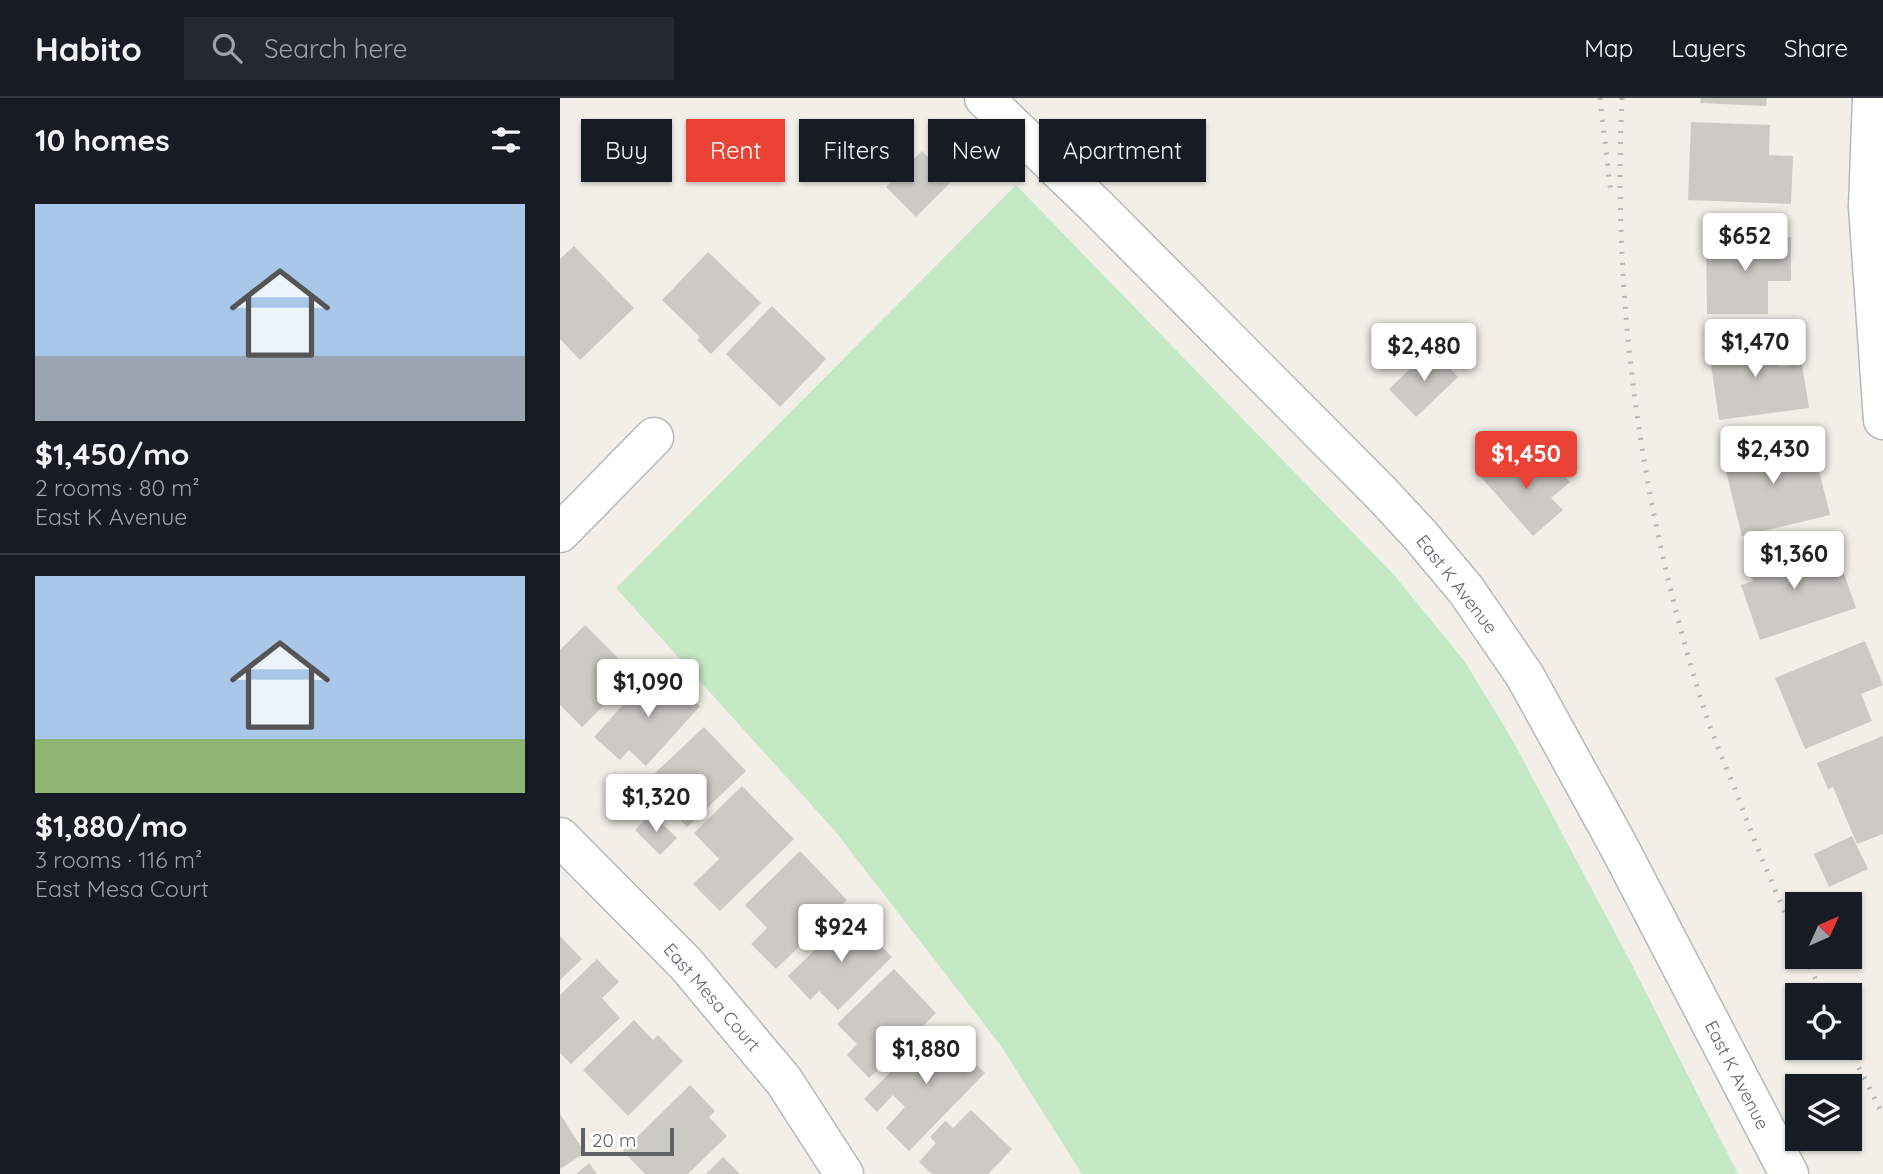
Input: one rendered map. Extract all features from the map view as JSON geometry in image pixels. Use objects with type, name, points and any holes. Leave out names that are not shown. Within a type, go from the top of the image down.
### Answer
[{"type":"street","name":"East K Avenue","points":[[984,98],[1096,206],[1382,494],[1420,535],[1483,614],[1542,706],[1618,845],[1789,1174]]},
{"type":"street","points":[[1872,98],[1868,207],[1883,420]]},
{"type":"street","points":[[560,533],[654,437]]},
{"type":"street","name":"East Mesa Court","points":[[560,836],[686,964],[784,1081],[845,1174]]},
{"type":"green space","points":[[1016,185],[1394,575],[1465,662],[1513,741],[1632,965],[1738,1174],[1082,1174],[1001,1046],[835,831],[616,588]]},
{"type":"building","points":[[1701,98],[1767,98],[1766,106],[1700,103]]},
{"type":"building","points":[[1691,122],[1770,125],[1769,155],[1793,156],[1791,204],[1688,200]]},
{"type":"building","points":[[922,151],[928,157],[928,182],[951,182],[916,217],[886,187],[891,182],[914,182],[914,159]]},
{"type":"building","points":[[1706,237],[1791,237],[1791,281],[1768,281],[1768,314],[1707,314]]},
{"type":"building","points":[[574,246],[634,308],[580,360],[560,339],[560,259]]},
{"type":"building","points":[[708,252],[761,303],[711,354],[697,340],[700,337],[662,300]]},
{"type":"building","points":[[772,306],[826,359],[780,407],[726,354]]},
{"type":"building","points":[[1775,336],[1779,367],[1802,364],[1809,408],[1719,420],[1708,344]]},
{"type":"building","points":[[1432,348],[1458,377],[1416,417],[1389,389]]},
{"type":"building","points":[[1792,434],[1801,471],[1818,467],[1830,515],[1742,536],[1721,451]]},
{"type":"building","points":[[1510,449],[1536,477],[1552,463],[1570,482],[1551,498],[1563,510],[1533,536],[1480,476]]},
{"type":"building","points":[[1807,542],[1817,570],[1840,562],[1856,608],[1760,640],[1741,585],[1753,581],[1747,563]]},
{"type":"building","points":[[585,625],[635,675],[582,727],[560,705],[560,650]]},
{"type":"building","points":[[1865,641],[1883,685],[1861,694],[1872,721],[1805,749],[1775,678]]},
{"type":"building","points":[[657,667],[700,706],[646,766],[629,750],[620,760],[594,737]]},
{"type":"building","points":[[704,727],[746,771],[687,827],[669,808],[660,817],[636,791]]},
{"type":"building","points":[[1883,736],[1883,834],[1857,844],[1833,787],[1828,789],[1817,763]]},
{"type":"building","points":[[742,786],[794,839],[720,911],[693,884],[719,859],[694,833]]},
{"type":"building","points":[[651,813],[677,838],[660,855],[635,830]]},
{"type":"building","points":[[1852,836],[1868,869],[1829,887],[1814,854]]},
{"type":"building","points":[[800,851],[847,900],[776,969],[751,944],[767,928],[745,905]]},
{"type":"building","points":[[851,915],[892,957],[838,1010],[819,991],[810,1000],[788,976]]},
{"type":"building","points":[[560,936],[582,959],[560,980]]},
{"type":"building","points":[[597,959],[619,982],[602,998],[620,1018],[571,1064],[560,1053],[560,995]]},
{"type":"building","points":[[894,969],[936,1013],[869,1078],[847,1055],[857,1044],[837,1024]]},
{"type":"building","points":[[634,1020],[653,1040],[658,1035],[683,1061],[628,1116],[583,1070]]},
{"type":"building","points":[[936,1026],[985,1073],[909,1151],[886,1128],[905,1107],[893,1095],[877,1112],[864,1099]]},
{"type":"building","points":[[690,1085],[715,1111],[709,1117],[727,1136],[688,1174],[645,1174],[623,1151]]},
{"type":"building","points":[[971,1110],[1012,1149],[988,1174],[932,1174],[919,1162],[936,1143],[930,1137],[945,1121],[953,1128]]},
{"type":"building","points":[[560,1114],[585,1153],[560,1169]]},
{"type":"building","points":[[723,1157],[740,1174],[706,1174]]},
{"type":"building","points":[[589,1163],[597,1174],[576,1174]]},
{"type":"railway","points":[[1600,98],[1611,194]]},
{"type":"railway","points":[[1622,98],[1620,175],[1627,330],[1648,484],[1682,635],[1707,719],[1785,912]]},
{"type":"railway","points":[[1811,970],[1818,983]]},
{"type":"railway","points":[[1855,1060],[1883,1115]]}]
